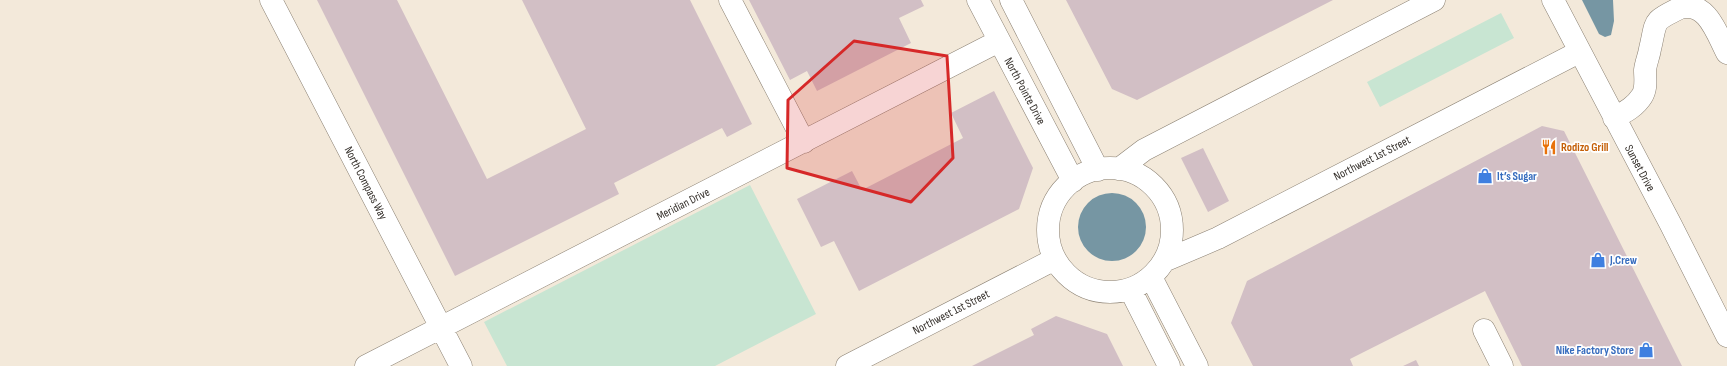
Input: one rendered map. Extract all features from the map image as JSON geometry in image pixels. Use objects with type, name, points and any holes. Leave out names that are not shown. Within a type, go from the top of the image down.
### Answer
[{"type":"street","name":"North Compass Way","points":[[271,0],[461,366]]},
{"type":"street","points":[[730,0],[804,142]]},
{"type":"street","name":"North Pointe Drive","points":[[978,0],[1073,181]]},
{"type":"street","points":[[1011,0],[1108,169],[1138,175],[1154,187],[1166,203],[1172,222],[1171,242],[1158,269],[1130,289],[1113,292],[1095,290],[1079,284],[1064,273],[1055,259],[1049,242],[1048,225],[1051,214],[1061,193],[1073,181],[1085,174],[1108,169],[1434,0]]},
{"type":"street","name":"Sunset Drive","points":[[1552,0],[1671,225],[1727,336]]},
{"type":"street","points":[[1614,118],[1634,106],[1643,95],[1646,82],[1645,69],[1653,31],[1656,22],[1662,17],[1687,4],[1695,4],[1702,8],[1707,14],[1727,53]]},
{"type":"street","name":"Meridian Drive","points":[[366,366],[999,41]]},
{"type":"street","name":"Northwest 1st Street","points":[[1158,269],[1579,52]]},
{"type":"street","name":"Northwest 1st Street","points":[[847,366],[1055,259]]},
{"type":"street","points":[[1158,269],[1197,366]]},
{"type":"street","points":[[1130,289],[1169,366]]},
{"type":"street","points":[[1484,330],[1502,366]]},
{"type":"highlighted area","points":[[854,41],[947,56],[953,158],[911,202],[787,168],[788,100]]},
{"type":"green space","points":[[1501,13],[1514,38],[1380,107],[1367,82]]},
{"type":"green space","points":[[750,185],[816,314],[715,366],[507,366],[484,322]]},
{"type":"water","points":[[1582,0],[1613,0],[1614,21],[1611,35],[1605,37],[1599,34]]},
{"type":"water","points":[[1105,193],[1119,193],[1131,198],[1141,208],[1146,220],[1146,234],[1141,246],[1131,256],[1119,261],[1105,261],[1093,256],[1083,246],[1078,234],[1078,220],[1083,208],[1093,198]]},
{"type":"building","points":[[317,0],[397,0],[487,179],[586,129],[522,0],[690,0],[752,124],[727,137],[722,128],[614,183],[619,194],[455,276]]},
{"type":"building","points":[[749,0],[921,0],[924,6],[899,18],[911,43],[817,91],[807,71],[790,80]]},
{"type":"building","points":[[1066,0],[1333,0],[1137,100],[1112,89]]},
{"type":"building","points":[[994,91],[1033,168],[1019,209],[859,291],[834,241],[821,247],[797,199],[852,171],[862,190],[963,138],[951,113]]},
{"type":"building","points":[[1542,126],[1564,131],[1682,366],[1522,366],[1485,291],[1350,359],[1353,366],[1253,366],[1231,323],[1247,281]]},
{"type":"building","points":[[1203,148],[1229,201],[1208,212],[1181,158]]},
{"type":"building","points":[[1056,316],[1107,334],[1123,366],[972,366],[1034,335],[1031,329]]},
{"type":"building","points":[[1416,360],[1419,366],[1403,366]]},
{"type":"place","name":"Rodizo Grill","points":[[1549,147]]},
{"type":"place","name":"It’s Sugar","points":[[1485,176]]},
{"type":"place","name":"J.Crew","points":[[1598,260]]},
{"type":"place","name":"Nike Factory Store","points":[[1646,350]]}]
